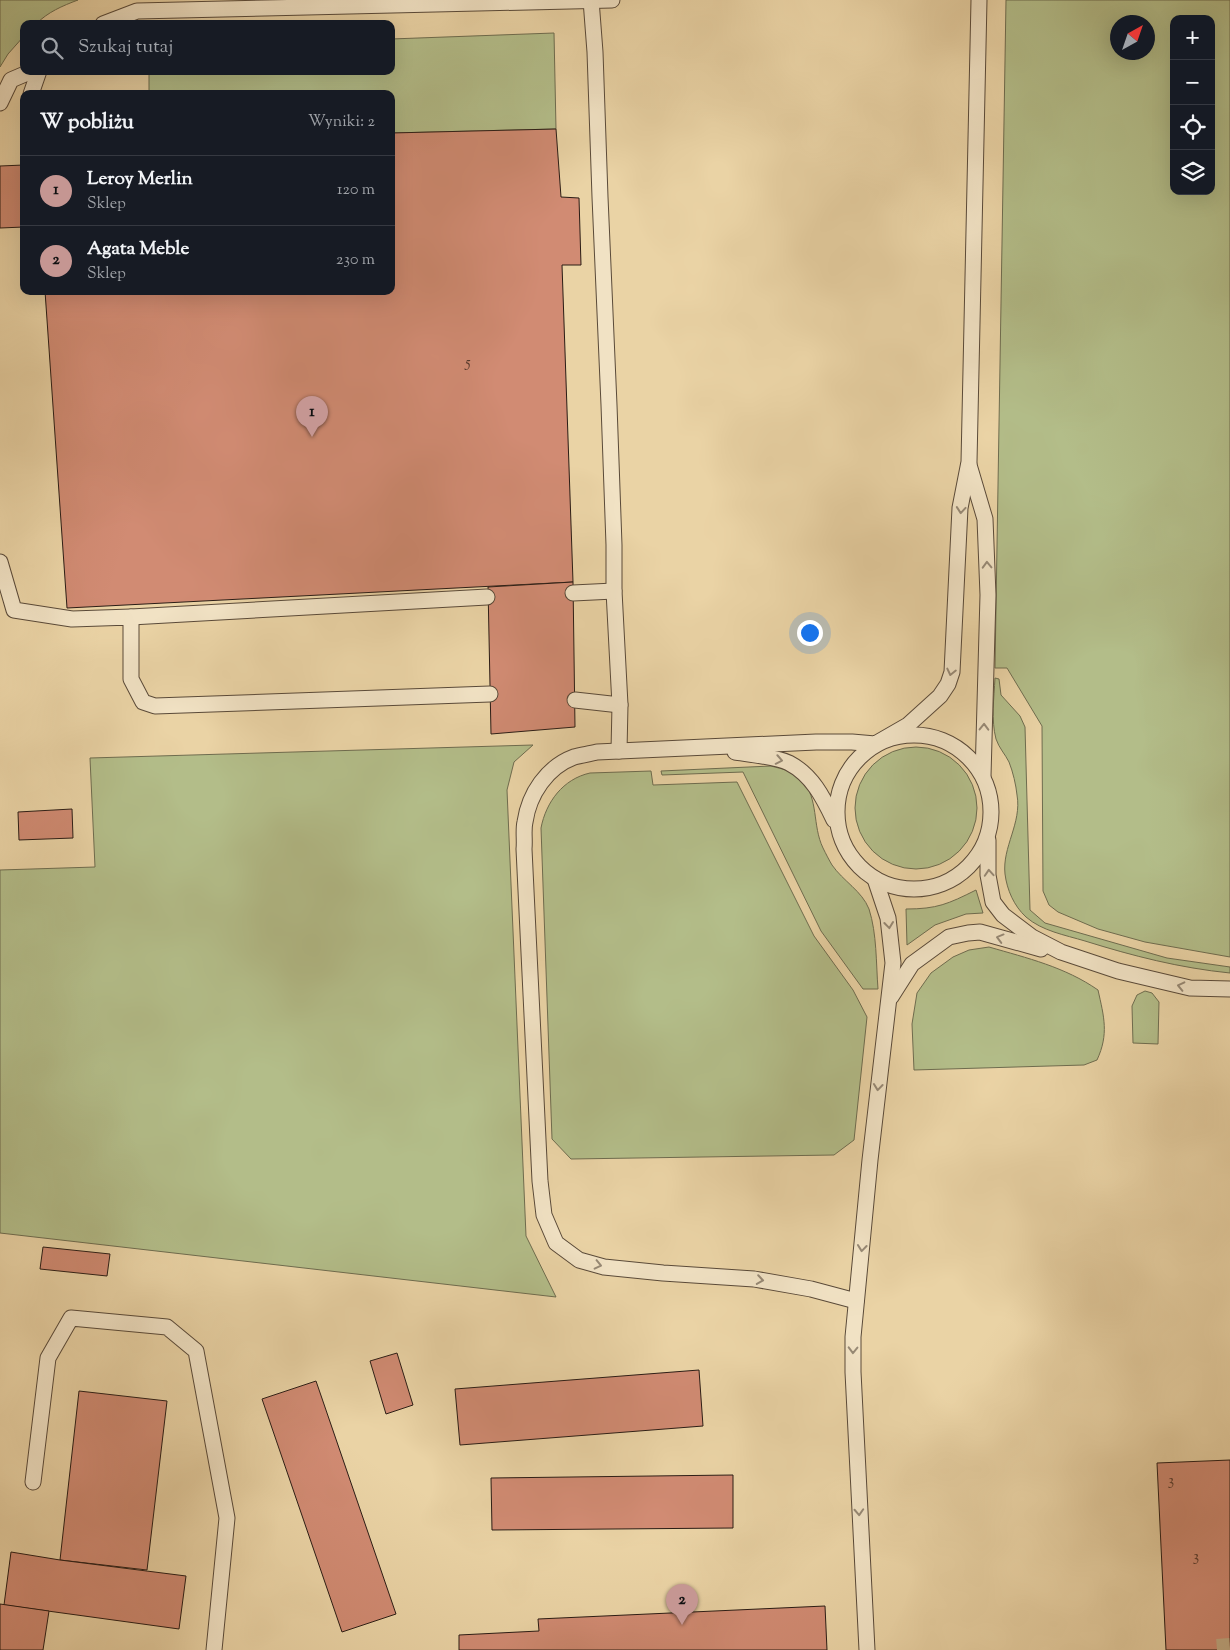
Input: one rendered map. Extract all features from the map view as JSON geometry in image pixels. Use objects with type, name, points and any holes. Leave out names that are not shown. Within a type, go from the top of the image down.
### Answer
[{"type":"lane","points":[[591,0],[595,52],[599,189],[610,405],[614,591],[620,705],[619,751]]},
{"type":"lane","points":[[113,20],[137,11],[612,0]]},
{"type":"lane","points":[[838,830],[836,805],[842,781],[855,760],[875,744],[908,725],[940,696],[948,684],[952,672],[960,508],[969,462],[979,0]]},
{"type":"lane","points":[[0,102],[11,80],[23,75]]},
{"type":"lane","points":[[32,90],[38,75]]},
{"type":"lane","points":[[969,462],[985,519],[988,594],[984,776],[990,795],[992,816],[988,836],[988,875],[993,902],[1003,915],[1032,938],[1061,952],[1118,971],[1190,988],[1230,989]]},
{"type":"lane","points":[[0,562],[14,610],[72,618],[131,617],[488,597]]},
{"type":"lane","points":[[573,593],[614,591]]},
{"type":"lane","points":[[131,617],[132,679],[143,702],[155,706],[490,694]]},
{"type":"lane","points":[[575,700],[620,705]]},
{"type":"lane","points":[[856,1301],[811,1289],[754,1279],[604,1267],[579,1260],[556,1243],[544,1215],[540,1181],[524,849],[525,822],[533,796],[540,782],[551,771],[573,758],[597,752],[816,742],[875,744],[898,735],[924,734],[948,741],[968,756],[984,776]]},
{"type":"lane","points":[[714,748],[788,762],[808,777],[824,798],[846,850],[859,866],[875,879],[896,887],[919,889],[942,884],[962,873],[978,856],[988,836]]},
{"type":"lane","points":[[868,1650],[853,1372],[853,1337],[870,1160],[893,963],[888,918],[875,879]]},
{"type":"lane","points":[[889,1001],[912,964],[949,938],[968,933],[980,932],[1098,964]]},
{"type":"lane","points":[[33,1482],[48,1358],[70,1318],[166,1326],[196,1351],[227,1518],[214,1650]]},
{"type":"green space","points":[[0,0],[78,0],[56,10],[40,20],[20,20],[20,40],[0,67]]},
{"type":"green space","points":[[1006,0],[1230,0],[1230,957],[1145,942],[1098,929],[1058,912],[1049,905],[1043,891],[1042,726],[1007,668],[995,668]]},
{"type":"green space","points":[[554,33],[556,129],[395,133],[395,90],[149,90],[149,75],[395,75],[395,39]]},
{"type":"green space","points":[[995,678],[999,679],[1001,695],[1020,716],[1025,727],[1030,910],[1045,923],[1167,958],[1230,967],[1230,973],[1157,961],[1062,934],[1032,922],[1018,908],[1007,886],[1005,874],[1006,854],[1017,815],[1017,795],[1010,766],[997,742],[994,732]]},
{"type":"green space","points":[[533,745],[514,762],[507,790],[526,1236],[556,1297],[0,1233],[0,870],[95,867],[90,758]]},
{"type":"green space","points":[[916,747],[939,751],[959,765],[973,785],[977,808],[973,831],[959,851],[939,865],[916,869],[893,865],[873,851],[859,831],[855,808],[859,785],[873,765],[893,751]]},
{"type":"green space","points":[[771,766],[796,774],[807,787],[811,795],[817,830],[825,852],[832,865],[857,891],[869,909],[875,938],[878,989],[863,989],[821,931],[743,772],[662,775],[661,771]]},
{"type":"green space","points":[[651,771],[653,785],[737,782],[814,936],[853,990],[867,1017],[854,1140],[834,1155],[571,1159],[552,1139],[541,828],[543,818],[557,793],[572,780],[580,776],[590,773]]},
{"type":"green space","points":[[976,890],[983,913],[966,914],[935,925],[907,945],[906,909],[942,905]]},
{"type":"green space","points":[[989,947],[1059,969],[1098,990],[1104,1034],[1101,1051],[1097,1060],[1084,1065],[914,1070],[912,1024],[917,993],[931,973],[953,957],[969,950]]},
{"type":"green space","points":[[1145,991],[1152,993],[1159,1002],[1158,1044],[1133,1043],[1132,1006],[1137,995]]},
{"type":"building","points":[[556,129],[561,197],[579,198],[581,265],[562,265],[573,582],[67,608],[45,295],[395,295],[395,133]]},
{"type":"building","points":[[20,165],[20,227],[0,228],[0,166]]},
{"type":"building","points":[[573,582],[575,727],[491,734],[488,587]]},
{"type":"building","points":[[72,809],[73,838],[19,840],[18,812]]},
{"type":"building","points":[[43,1247],[110,1254],[107,1276],[40,1269]]},
{"type":"building","points":[[397,1353],[413,1405],[386,1414],[370,1361]]},
{"type":"building","points":[[699,1370],[703,1426],[460,1445],[455,1389]]},
{"type":"building","points":[[316,1381],[396,1614],[342,1632],[262,1399]]},
{"type":"building","points":[[79,1391],[167,1401],[147,1570],[60,1560]]},
{"type":"building","points":[[1230,1460],[1230,1650],[1166,1650],[1157,1463]]},
{"type":"building","points":[[733,1475],[733,1528],[492,1530],[491,1478]]},
{"type":"building","points":[[11,1552],[186,1576],[179,1629],[4,1605]]},
{"type":"building","points":[[0,1604],[49,1611],[43,1650],[0,1650]]},
{"type":"building","points":[[825,1606],[827,1650],[459,1650],[459,1635],[539,1631],[538,1619]]},
{"type":"tunnel","points":[[1217,1650],[1230,1649]]},
{"type":"place","name":"Leroy Merlin","points":[[312,437]]},
{"type":"place","name":"Agata Meble","points":[[682,1625]]}]
